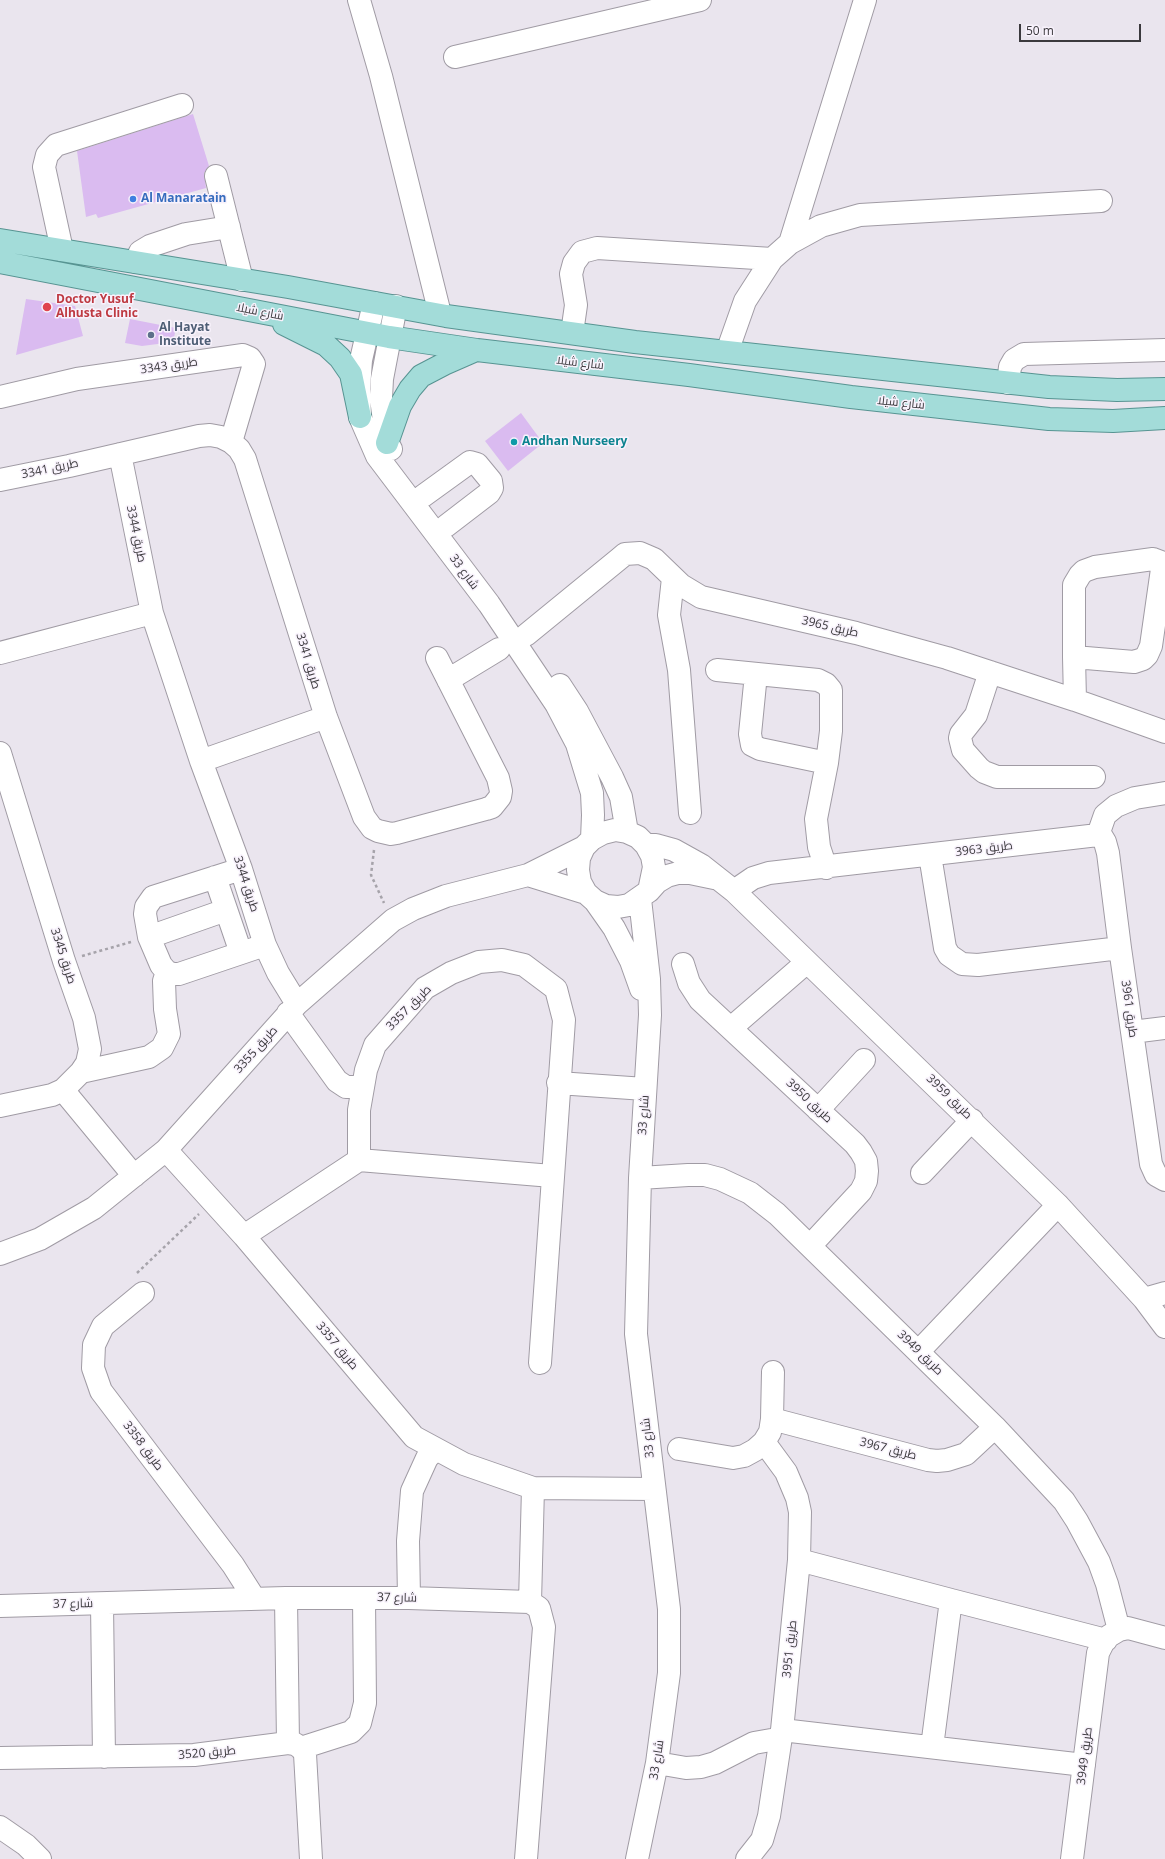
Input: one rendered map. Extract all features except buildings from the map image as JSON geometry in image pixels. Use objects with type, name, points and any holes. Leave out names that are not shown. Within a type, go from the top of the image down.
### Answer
[{"type":"main road","points":[[0,240],[440,314],[572,333],[727,352],[1008,383],[1064,388],[1117,390],[1165,389]]},
{"type":"main road","name":"شارع شيلا","points":[[0,262],[366,333],[476,350],[689,375],[851,397],[1049,419],[1113,421],[1165,418]]},
{"type":"main road","points":[[258,311],[326,345],[340,358],[351,374],[360,417]]},
{"type":"main road","points":[[387,443],[400,406],[410,389],[421,376],[476,350]]},
{"type":"street","points":[[360,0],[381,76],[440,314]]},
{"type":"street","points":[[455,57],[700,0]]},
{"type":"street","points":[[790,243],[865,0]]},
{"type":"street","points":[[62,250],[44,167],[47,155],[56,145],[182,105]]},
{"type":"street","points":[[216,176],[242,280]]},
{"type":"street","points":[[727,352],[745,301],[772,259],[790,243],[821,226],[860,215],[1101,201]]},
{"type":"street","points":[[136,262],[140,252],[150,246],[186,234],[229,227]]},
{"type":"street","points":[[572,333],[576,305],[571,274],[574,263],[582,252],[597,248],[772,259]]},
{"type":"street","name":"شارع 33","points":[[374,303],[366,333],[360,382],[360,417],[377,456],[489,604],[556,704],[577,744],[592,793],[594,815],[588,843]]},
{"type":"street","name":"شارع 33","points":[[396,306],[382,379],[381,398],[387,443],[395,458],[526,635],[577,711],[621,797],[627,832]]},
{"type":"street","points":[[1008,383],[1010,367],[1014,360],[1024,354],[1165,350]]},
{"type":"street","name":"طريق 3343","points":[[0,397],[77,379],[243,355],[250,358],[254,364],[231,442]]},
{"type":"street","name":"طريق 3341","points":[[0,480],[199,436],[210,435],[221,437],[231,442],[239,449],[245,459],[326,717],[364,817],[372,828],[378,831]]},
{"type":"street","name":"طريق 3344","points":[[120,454],[152,613],[201,761],[241,868],[265,945],[293,1009],[337,1081],[346,1087],[363,1087]]},
{"type":"street","points":[[424,496],[470,462],[477,464],[491,481],[492,488],[489,493],[446,526]]},
{"type":"street","name":"طريق 3965","points":[[526,635],[625,554],[640,553],[647,555],[681,585],[702,596],[902,644],[1075,700],[1165,732]]},
{"type":"street","points":[[1074,657],[1134,662],[1143,659],[1147,655],[1153,631],[1162,569],[1161,562],[1153,559],[1095,567],[1084,571],[1080,575],[1074,585],[1074,657],[1075,700]]},
{"type":"street","points":[[673,578],[669,616],[679,670],[690,813]]},
{"type":"street","points":[[0,653],[152,613]]},
{"type":"street","points":[[448,680],[499,649]]},
{"type":"street","points":[[378,831],[384,833],[397,833],[486,809],[492,807],[500,797],[500,784],[437,658]]},
{"type":"street","points":[[716,670],[818,680],[826,684],[831,690],[831,731],[827,763],[816,819],[819,847],[826,868]]},
{"type":"street","points":[[990,672],[976,715],[961,734],[960,738],[961,747],[979,768],[984,772],[997,777],[1094,777]]},
{"type":"street","points":[[756,674],[750,734],[752,744],[760,749],[827,763]]},
{"type":"street","points":[[201,761],[326,717]]},
{"type":"street","name":"طريق 3345","points":[[0,753],[64,961],[84,1018],[90,1049],[87,1063],[81,1072],[63,1090],[52,1095],[0,1106]]},
{"type":"street","points":[[1098,834],[1105,816],[1116,806],[1135,798],[1165,793]]},
{"type":"street","points":[[591,897],[580,882],[578,870],[579,858],[588,843],[603,833],[615,830],[627,832],[638,837],[646,845],[652,856],[654,867],[644,895]]},
{"type":"street","name":"طريق 3963","points":[[727,885],[761,876],[785,872],[1098,834]]},
{"type":"street","name":"طريق 3961","points":[[1098,834],[1105,842],[1108,853],[1151,1164],[1156,1175],[1165,1180]]},
{"type":"street","name":"طريق 3355","points":[[0,1254],[40,1239],[94,1208],[166,1150],[293,1009],[393,920],[413,909],[446,896],[528,875],[588,843]]},
{"type":"street","name":"طريق 3959","points":[[646,845],[656,845],[674,850],[727,885],[972,1120],[1058,1205],[1144,1299],[1165,1327]]},
{"type":"street","points":[[930,855],[945,948],[949,955],[962,964],[978,965],[1120,948]]},
{"type":"street","points":[[241,868],[153,897],[148,901],[145,914],[149,937],[161,965],[168,972],[179,974],[265,945]]},
{"type":"street","points":[[750,907],[769,884],[785,872]]},
{"type":"street","points":[[528,875],[591,897],[606,906],[618,907],[629,905],[644,895],[657,882],[667,876],[678,873],[690,873],[727,885]]},
{"type":"street","points":[[215,877],[241,953]]},
{"type":"street","name":"شارع 33","points":[[637,1859],[657,1763],[669,1673],[669,1609],[636,1334],[640,1178],[650,1015],[644,895]]},
{"type":"street","name":"شارع 33","points":[[591,897],[614,928],[631,961],[650,1015]]},
{"type":"street","points":[[149,937],[226,910]]},
{"type":"street","name":"طريق 3357","points":[[359,1160],[359,1110],[366,1070],[375,1045],[425,988],[451,973],[479,962],[502,960],[524,965],[556,989],[564,1020],[558,1083],[540,1363]]},
{"type":"street","points":[[730,1028],[807,962]]},
{"type":"street","name":"طريق 3950","points":[[683,964],[688,983],[694,992],[861,1152],[866,1161],[866,1182],[861,1191],[810,1246]]},
{"type":"street","points":[[81,1072],[149,1057],[156,1054],[162,1048],[169,1034],[165,1009],[164,982],[168,972]]},
{"type":"street","points":[[1132,1032],[1165,1028]]},
{"type":"street","points":[[818,1110],[864,1060]]},
{"type":"street","points":[[558,1083],[645,1089]]},
{"type":"street","points":[[63,1090],[134,1176]]},
{"type":"street","points":[[922,1173],[972,1120]]},
{"type":"street","name":"طريق 3357","points":[[166,1150],[244,1236],[414,1437],[464,1464],[532,1488],[654,1489]]},
{"type":"street","points":[[244,1236],[359,1160],[552,1176]]},
{"type":"street","name":"طريق 3949","points":[[640,1178],[705,1175],[726,1181],[750,1193],[764,1203],[919,1351],[995,1427],[1064,1501],[1077,1521],[1089,1541],[1104,1577],[1107,1641],[1084,1765],[1072,1859]]},
{"type":"street","points":[[919,1351],[1058,1205]]},
{"type":"street","name":"طريق 3358","points":[[140,1283],[103,1326],[94,1346],[93,1368],[101,1391],[233,1565],[254,1598]]},
{"type":"street","points":[[1144,1299],[1165,1293]]},
{"type":"street","points":[[679,1449],[733,1458],[744,1456],[755,1450],[764,1442],[770,1432],[772,1419],[773,1372]]},
{"type":"street","name":"طريق 3967","points":[[772,1419],[928,1460],[937,1461],[947,1460],[966,1454],[995,1427]]},
{"type":"street","name":"طريق 3951","points":[[747,1859],[762,1840],[767,1829],[781,1735],[799,1560],[800,1512],[797,1498],[786,1472],[764,1442]]},
{"type":"street","points":[[409,1598],[408,1541],[412,1491],[427,1458],[436,1449]]},
{"type":"street","points":[[526,1859],[544,1627],[540,1608],[530,1602],[532,1488]]},
{"type":"street","points":[[799,1560],[1107,1641],[1128,1628],[1165,1638]]},
{"type":"street","name":"شارع 37","points":[[0,1606],[102,1604],[254,1598],[409,1598],[530,1602]]},
{"type":"street","points":[[286,1598],[295,1746],[304,1754],[305,1761],[311,1859]]},
{"type":"street","name":"طريق 3520","points":[[1,1762],[104,1757],[194,1755],[295,1746],[351,1732],[360,1723],[365,1703],[364,1598]]},
{"type":"street","points":[[932,1747],[951,1600]]},
{"type":"street","points":[[102,1604],[104,1757]]},
{"type":"street","points":[[657,1763],[686,1768],[701,1767],[715,1763],[754,1743],[771,1740],[781,1735],[932,1747],[1084,1765]]},
{"type":"street","points":[[0,1827],[26,1845],[40,1859]]},
{"type":"path","points":[[378,831],[371,867],[371,875],[393,920]]},
{"type":"path","points":[[64,961],[149,937]]},
{"type":"path","points":[[140,1283],[212,1202]]},
{"type":"place","name":"Al Manaratain","points":[[133,199]]},
{"type":"place","name":"Doctor Yusuf Alhusta Clinic","points":[[47,307]]},
{"type":"place","name":"Al Hayat Institute","points":[[151,335]]},
{"type":"place","name":"Andhan Nurseery","points":[[514,442]]}]
